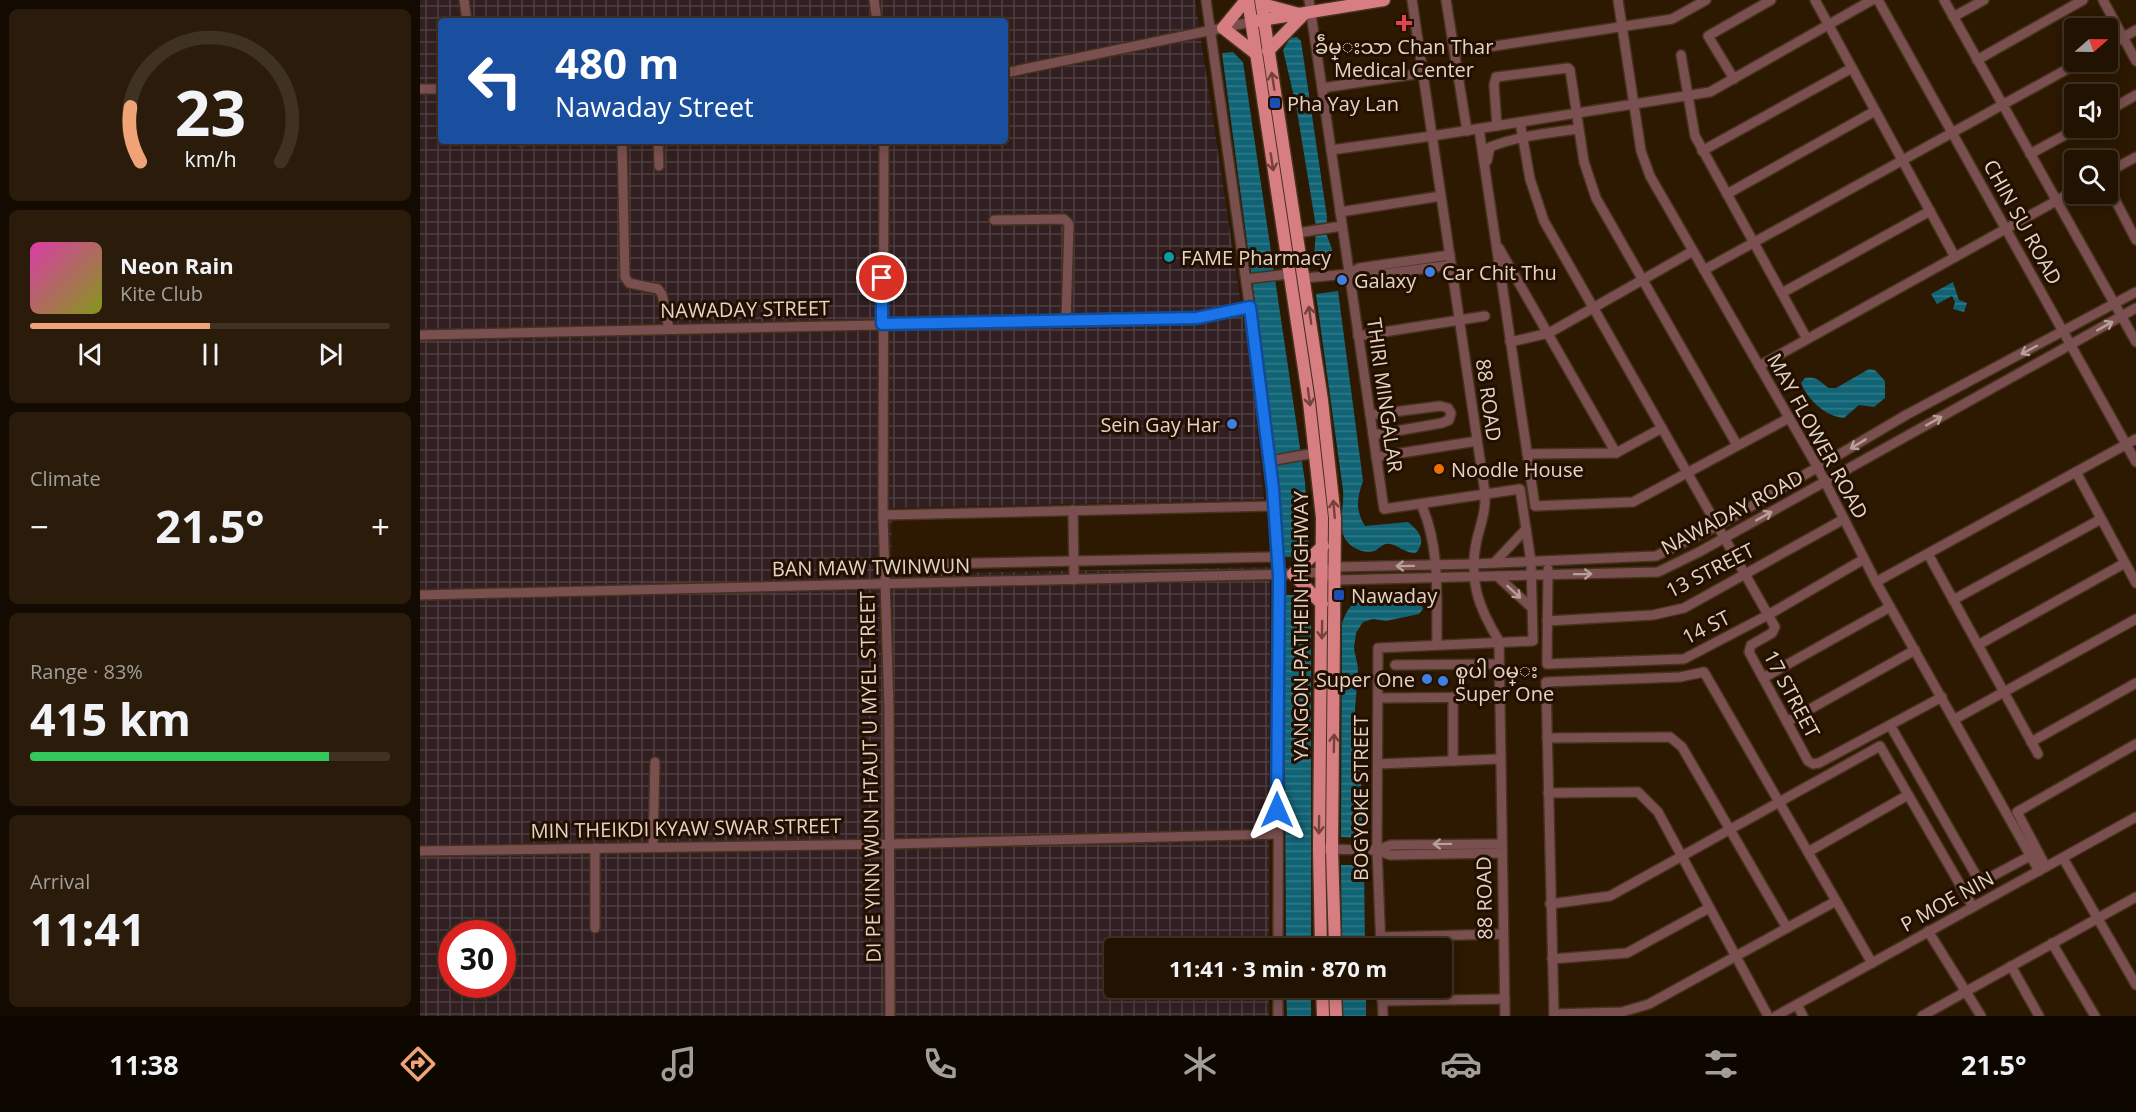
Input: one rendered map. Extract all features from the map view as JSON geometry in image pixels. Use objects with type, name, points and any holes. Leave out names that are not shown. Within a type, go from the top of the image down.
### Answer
[{"type":"main road","points":[[1255,53],[1223,28],[1247,0],[1258,21],[1307,14],[1351,3],[1384,0]]},
{"type":"main road","points":[[1262,2],[1307,14]]},
{"type":"main road","name":"YANGON-PATHEIN HIGHWAY","points":[[1262,2],[1255,53],[1290,274],[1309,455],[1323,546],[1319,849],[1321,938]]},
{"type":"main road","points":[[1268,51],[1307,14]]},
{"type":"main road","name":"YANGON-PATHEIN HIGHWAY","points":[[1258,21],[1268,51],[1331,468],[1336,567],[1332,849],[1335,938]]},
{"type":"main road","points":[[1322,604],[1293,574],[1323,546]]},
{"type":"main road","points":[[1322,998],[1323,1016]]},
{"type":"main road","points":[[1335,998],[1336,1016]]},
{"type":"street","points":[[464,0],[467,18]]},
{"type":"street","points":[[874,0],[877,18]]},
{"type":"street","points":[[1206,0],[1248,279],[1271,461],[1279,575],[1278,938]]},
{"type":"street","name":"THIRI MINGALAR","points":[[1309,0],[1307,14],[1322,88],[1384,509],[1421,504]]},
{"type":"street","name":"88 ROAD","points":[[1412,0],[1485,494],[1486,509],[1473,564],[1473,576],[1481,612],[1499,641],[1498,697],[1505,1016]]},
{"type":"street","points":[[1446,0],[1467,131]]},
{"type":"street","name":"MAY FLOWER ROAD","points":[[1618,0],[1641,151],[1650,176],[1818,468],[1876,582],[2030,856],[2043,869]]},
{"type":"street","points":[[1455,52],[1672,18],[1706,0]]},
{"type":"street","points":[[1734,79],[1708,36],[1771,0]]},
{"type":"street","points":[[1815,0],[1955,257]]},
{"type":"street","points":[[1331,150],[1710,92],[1872,0]]},
{"type":"street","name":"CHIN SU ROAD","points":[[1878,0],[2136,462]]},
{"type":"street","points":[[1944,0],[2136,342]]},
{"type":"street","points":[[1953,17],[1984,0]]},
{"type":"street","points":[[1977,60],[2084,0]]},
{"type":"street","points":[[2103,0],[2136,61]]},
{"type":"street","points":[[1008,72],[1210,29],[1258,21]]},
{"type":"street","points":[[2118,41],[2136,30]]},
{"type":"street","points":[[1681,55],[1695,136],[1807,339]]},
{"type":"street","points":[[1497,126],[1494,85],[1496,77],[1568,68],[1572,73],[1575,113],[1584,162],[1596,198],[1737,445]]},
{"type":"street","points":[[1702,151],[1852,68]]},
{"type":"street","points":[[1704,270],[2064,71]]},
{"type":"street","points":[[1322,88],[1423,74]]},
{"type":"street","points":[[420,89],[438,89]]},
{"type":"street","points":[[2118,105],[2136,95]]},
{"type":"street","points":[[1727,194],[1875,111]]},
{"type":"street","points":[[1520,122],[1530,179],[1544,221],[1726,537],[1744,575],[1768,615]]},
{"type":"street","points":[[1479,129],[1535,506],[1633,502],[1789,418]]},
{"type":"street","points":[[1485,171],[1490,147],[1523,136],[1578,129]]},
{"type":"street","points":[[2030,154],[2064,136]]},
{"type":"street","points":[[622,144],[625,277],[629,283],[658,289],[662,294],[669,329]]},
{"type":"street","points":[[658,144],[659,166]]},
{"type":"street","name":"DI PE YINN WUN HTAUT U MYEL STREET","points":[[884,144],[883,515],[891,844],[891,1016]]},
{"type":"street","points":[[2118,167],[2136,157]]},
{"type":"street","points":[[1340,212],[1441,196]]},
{"type":"street","points":[[1759,366],[2064,197]]},
{"type":"street","points":[[2117,204],[2136,240]]},
{"type":"street","points":[[1782,293],[1930,211]]},
{"type":"street","points":[[994,219],[1064,219],[1069,224],[1066,321]]},
{"type":"street","points":[[1297,233],[1342,226]]},
{"type":"street","points":[[1496,243],[1616,453]]},
{"type":"street","points":[[1510,342],[1549,333],[1693,251]]},
{"type":"street","points":[[1304,278],[1349,274],[1359,268],[1403,266],[1451,260]]},
{"type":"street","points":[[1248,279],[1290,274]]},
{"type":"street","name":"NAWADAY ROAD","points":[[1322,572],[1336,567],[1656,556],[1719,525],[1906,415],[2136,292]]},
{"type":"street","name":"NAWADAY STREET","points":[[420,335],[1197,318],[1250,307]]},
{"type":"street","name":"NAWADAY ROAD","points":[[1336,580],[1658,572],[1726,537],[2136,308]]},
{"type":"street","points":[[1358,336],[1485,316]]},
{"type":"street","points":[[1370,415],[1440,406],[1448,408],[1451,413],[1449,420],[1442,423],[1373,435]]},
{"type":"street","points":[[1527,454],[1616,453],[1662,428]]},
{"type":"street","points":[[1876,582],[2136,439]]},
{"type":"street","points":[[1376,457],[1477,441]]},
{"type":"street","points":[[1271,461],[1309,455]]},
{"type":"street","points":[[2076,472],[2136,583]]},
{"type":"street","points":[[1520,489],[1530,562],[1533,641],[1437,645],[1436,565],[1431,526],[1421,504],[1520,489]]},
{"type":"street","points":[[883,515],[1274,506]]},
{"type":"street","points":[[1073,510],[1074,580]]},
{"type":"street","name":"13 STREET","points":[[1547,621],[1653,615],[1684,608],[1844,519]]},
{"type":"street","points":[[1953,600],[2101,519]]},
{"type":"street","points":[[1494,563],[1526,529]]},
{"type":"street","points":[[1928,554],[2038,754]]},
{"type":"street","points":[[884,566],[1277,557]]},
{"type":"street","name":"14 ST","points":[[1547,621],[1547,664],[1684,659],[1768,615],[1864,559]]},
{"type":"street","points":[[1547,621],[1548,560]]},
{"type":"street","points":[[1978,645],[2125,563]]},
{"type":"street","points":[[1322,572],[1336,580]]},
{"type":"street","name":"BAN MAW TWINWUN","points":[[420,595],[1279,575],[1322,572]]},
{"type":"street","points":[[1497,576],[1532,608]]},
{"type":"street","points":[[1763,678],[1890,607]]},
{"type":"street","name":"17 STREET","points":[[1768,615],[1775,627],[1774,630],[1749,648],[1808,761],[1813,764],[1942,697]]},
{"type":"street","points":[[1955,719],[2136,620]]},
{"type":"street","name":"BOGYOKE STREET","points":[[1380,937],[1377,850],[1378,648],[1437,645]]},
{"type":"street","points":[[1787,722],[1915,650]]},
{"type":"street","points":[[1395,665],[1498,664]]},
{"type":"street","points":[[1836,901],[1649,1004],[1622,1012],[1554,1015],[1546,682],[1680,677],[1704,672],[1872,963]]},
{"type":"street","points":[[2031,742],[2136,683]]},
{"type":"street","points":[[1378,698],[1498,697]]},
{"type":"street","points":[[1453,761],[1454,698]]},
{"type":"street","points":[[1890,725],[1977,877],[1985,880],[2030,856]]},
{"type":"street","points":[[1547,738],[1670,736],[1682,747],[1786,928]]},
{"type":"street","points":[[2043,869],[2017,812],[2136,744]]},
{"type":"street","points":[[1550,904],[1610,896],[1880,746],[1973,907]]},
{"type":"street","points":[[1378,764],[1499,759]]},
{"type":"street","points":[[653,847],[655,762]]},
{"type":"street","points":[[1548,794],[1638,792],[1658,812],[1768,1016]]},
{"type":"street","points":[[1808,852],[1908,795]]},
{"type":"street","name":"P MOE NIN","points":[[1776,1016],[2136,817]]},
{"type":"street","name":"MIN THEIKDI KYAW SWAR STREET","points":[[420,851],[891,844],[1277,834]]},
{"type":"street","points":[[1319,849],[1377,850],[1391,845],[1501,848]]},
{"type":"street","points":[[595,848],[595,928]]},
{"type":"street","points":[[2063,858],[2136,985]]},
{"type":"street","points":[[1923,1016],[2136,897]]},
{"type":"street","points":[[1552,959],[1627,953],[1709,908]]},
{"type":"street","points":[[1928,932],[1981,1016]]},
{"type":"street","points":[[1380,937],[1503,934]]},
{"type":"street","points":[[2052,943],[2095,1016]]},
{"type":"street","points":[[2011,966],[2040,1016]]},
{"type":"street","points":[[1278,998],[1278,1016]]},
{"type":"street","points":[[1383,1016],[1382,1001],[1504,999]]},
{"type":"street","points":[[1797,1005],[1803,1016]]},
{"type":"shaded area","points":[[420,0],[1195,0],[1252,377],[1264,500],[892,508],[891,574],[1270,567],[1269,938],[1104,938],[1104,998],[1269,998],[1269,1016],[420,1016]]},
{"type":"water","points":[[1297,37],[1301,41],[1327,217],[1326,233],[1332,249],[1331,264],[1317,266],[1314,262],[1316,227],[1296,105],[1283,50],[1290,38]]},
{"type":"water","points":[[1233,52],[1243,62],[1305,482],[1309,547],[1298,557],[1284,557],[1269,408],[1222,53]]},
{"type":"water","points":[[1953,282],[1959,300],[1967,303],[1964,312],[1953,309],[1955,302],[1952,296],[1937,304],[1931,294]]},
{"type":"water","points":[[1338,291],[1363,481],[1358,498],[1358,509],[1365,526],[1408,522],[1420,536],[1421,544],[1416,553],[1390,544],[1374,551],[1362,551],[1348,543],[1344,537],[1342,530],[1343,490],[1316,294]]},
{"type":"water","points":[[1869,369],[1875,370],[1885,381],[1885,398],[1874,407],[1859,405],[1844,418],[1824,411],[1808,395],[1801,383],[1805,378],[1813,378],[1829,388],[1836,388]]},
{"type":"water","points":[[1409,591],[1416,592],[1423,609],[1419,614],[1386,621],[1373,619],[1363,622],[1356,633],[1354,648],[1358,668],[1354,724],[1362,792],[1362,838],[1341,837],[1342,624],[1353,604],[1361,599]]},
{"type":"water","points":[[1284,595],[1298,595],[1311,609],[1311,938],[1286,938]]},
{"type":"water","points":[[1341,865],[1364,865],[1365,938],[1342,938]]},
{"type":"water","points":[[1286,998],[1311,998],[1311,1016],[1287,1016]]},
{"type":"water","points":[[1342,998],[1366,998],[1366,1016],[1343,1016]]},
{"type":"place","name":"ခဵမ္းသာ Chan Thar Medical Center","points":[[1404,23]]},
{"type":"place","name":"Pha Yay Lan","points":[[1275,103]]},
{"type":"place","name":"FAME Pharmacy","points":[[1169,257]]},
{"type":"place","name":"Car Chit Thu","points":[[1430,272]]},
{"type":"place","name":"Galaxy","points":[[1342,280]]},
{"type":"place","name":"Sein Gay Har","points":[[1232,424]]},
{"type":"place","name":"Noodle House","points":[[1439,469]]},
{"type":"place","name":"Nawaday","points":[[1339,595]]},
{"type":"place","name":"Super One","points":[[1427,679]]},
{"type":"place","name":"စူပါ ၀မ္း Super One","points":[[1443,681]]},
{"type":"route","points":[[882,278],[882,324],[1197,318],[1250,307],[1273,489],[1279,575],[1277,810]]}]
